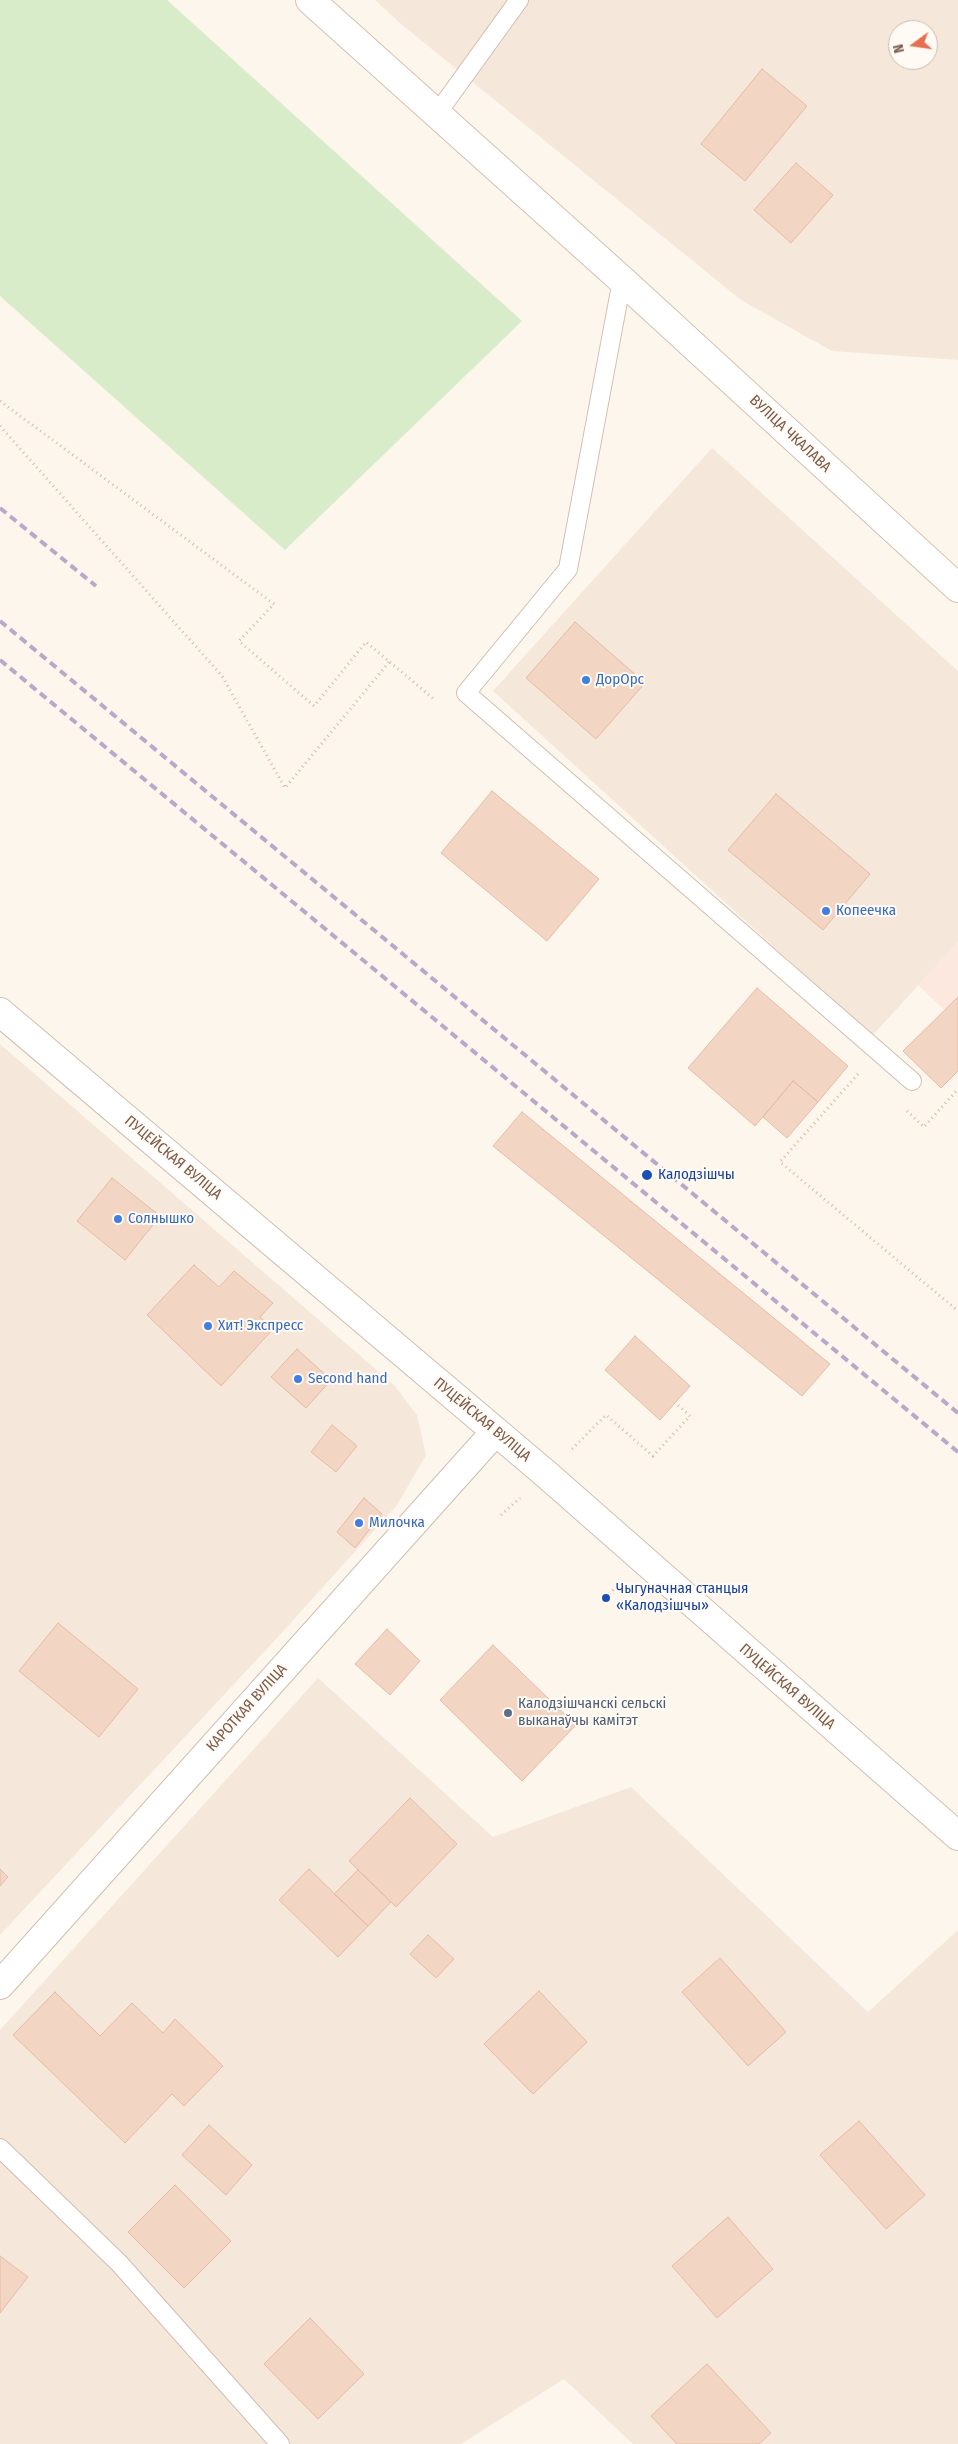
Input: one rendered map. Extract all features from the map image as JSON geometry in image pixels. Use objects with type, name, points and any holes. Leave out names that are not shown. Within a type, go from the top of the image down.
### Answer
[{"type":"street","name":"ВУЛІЦА ЧКАЛАВА","points":[[310,0],[436,116],[622,280],[958,588]]},
{"type":"street","name":"ПУЦЕЙСКАЯ ВУЛІЦА","points":[[0,1012],[546,1474],[958,1836]]},
{"type":"street","name":"КАРОТКАЯ ВУЛІЦА","points":[[4,1970],[495,1432]]},
{"type":"lane","points":[[436,116],[519,0]]},
{"type":"lane","points":[[622,280],[568,569],[466,693],[912,1081]]},
{"type":"lane","points":[[0,2148],[119,2263],[280,2444]]},
{"type":"path","points":[[0,401],[274,604],[240,641],[314,706],[346,668]]},
{"type":"path","points":[[0,426],[222,676],[285,788],[390,661]]},
{"type":"path","points":[[861,1070],[780,1162],[958,1310]]},
{"type":"path","points":[[924,1127],[958,1089]]},
{"type":"path","points":[[546,1474],[606,1415],[653,1456],[690,1416],[676,1403]]},
{"type":"shaded area","points":[[375,0],[958,0],[958,360],[832,351],[741,300],[401,24]]},
{"type":"shaded area","points":[[712,448],[958,671],[958,942],[872,1036],[493,691]]},
{"type":"shaded area","points":[[958,942],[958,1023],[918,985]]},
{"type":"shaded area","points":[[0,1044],[394,1385],[417,1415],[426,1455],[397,1505],[277,1638],[0,1935]]},
{"type":"shaded area","points":[[318,1678],[493,1837],[631,1787],[868,2012],[958,1930],[958,2444],[633,2444],[564,2379],[461,2444],[0,2444],[0,2030]]},
{"type":"green space","points":[[0,0],[167,0],[522,321],[285,550],[0,296]]},
{"type":"building","points":[[762,69],[807,106],[745,181],[701,144]]},
{"type":"building","points":[[796,163],[833,195],[791,243],[754,210]]},
{"type":"building","name":"ДорОрс","points":[[575,622],[645,683],[596,739],[526,678]]},
{"type":"building","points":[[492,791],[599,879],[547,941],[441,853]]},
{"type":"building","points":[[776,794],[870,874],[823,930],[728,850]]},
{"type":"building","points":[[757,988],[848,1066],[818,1102],[793,1081],[755,1126],[688,1068]]},
{"type":"building","points":[[958,997],[958,1071],[941,1088],[903,1051]]},
{"type":"building","points":[[793,1081],[818,1102],[787,1138],[763,1117]]},
{"type":"building","points":[[522,1112],[830,1364],[802,1396],[493,1146]]},
{"type":"building","name":"Солнышко","points":[[112,1178],[160,1216],[125,1260],[77,1221]]},
{"type":"building","points":[[194,1265],[219,1287],[234,1271],[273,1303],[260,1317],[273,1329],[221,1386],[147,1315]]},
{"type":"building","points":[[635,1336],[690,1386],[660,1420],[605,1370]]},
{"type":"building","points":[[297,1349],[331,1380],[306,1408],[271,1377]]},
{"type":"building","points":[[332,1425],[357,1446],[336,1472],[311,1452]]},
{"type":"building","name":"Милочка","points":[[364,1498],[382,1514],[355,1548],[337,1532]]},
{"type":"building","points":[[58,1623],[138,1689],[99,1737],[19,1671]]},
{"type":"building","points":[[387,1629],[420,1661],[390,1695],[355,1664]]},
{"type":"building","name":"Калодзішчанскі сельскі выканаўчы камітэт","points":[[493,1645],[576,1725],[522,1781],[440,1700]]},
{"type":"building","points":[[410,1798],[457,1844],[396,1907],[349,1861]]},
{"type":"building","points":[[0,1869],[8,1877],[0,1886]]},
{"type":"building","points":[[309,1869],[368,1926],[338,1957],[279,1900]]},
{"type":"building","points":[[358,1870],[391,1902],[368,1926],[334,1894]]},
{"type":"building","points":[[428,1935],[454,1959],[436,1978],[410,1954]]},
{"type":"building","points":[[720,1958],[786,2032],[748,2066],[682,1992]]},
{"type":"building","points":[[539,1991],[587,2042],[533,2094],[484,2044]]},
{"type":"building","points":[[55,1992],[100,2036],[132,2003],[163,2033],[175,2019],[223,2066],[184,2106],[172,2094],[125,2143],[13,2035]]},
{"type":"building","points":[[859,2121],[925,2195],[886,2229],[820,2155]]},
{"type":"building","points":[[209,2125],[252,2165],[226,2195],[182,2155]]},
{"type":"building","points":[[175,2185],[231,2241],[184,2288],[128,2232]]},
{"type":"building","points":[[728,2217],[773,2269],[717,2318],[672,2266]]},
{"type":"building","points":[[0,2256],[28,2277],[0,2313]]},
{"type":"building","points":[[310,2318],[364,2374],[318,2419],[264,2364]]},
{"type":"building","points":[[707,2364],[771,2433],[759,2444],[677,2444],[651,2416]]},
{"type":"railway","points":[[0,508],[96,586]]},
{"type":"railway","points":[[0,621],[958,1413]]},
{"type":"railway","points":[[0,660],[958,1452]]},
{"type":"place","name":"ДорОрс","points":[[586,680]]},
{"type":"place","name":"Копеечка","points":[[826,911]]},
{"type":"place","name":"Калодзішчы","points":[[647,1175]]},
{"type":"place","name":"Солнышко","points":[[118,1219]]},
{"type":"place","name":"Хит! Экспресс","points":[[208,1326]]},
{"type":"place","name":"Second hand","points":[[298,1379]]},
{"type":"place","name":"Милочка","points":[[359,1523]]},
{"type":"place","name":"Чыгуначная станцыя «Калодзішчы»","points":[[606,1598]]},
{"type":"place","name":"Калодзішчанскі сельскі выканаўчы камітэт","points":[[508,1713]]}]
